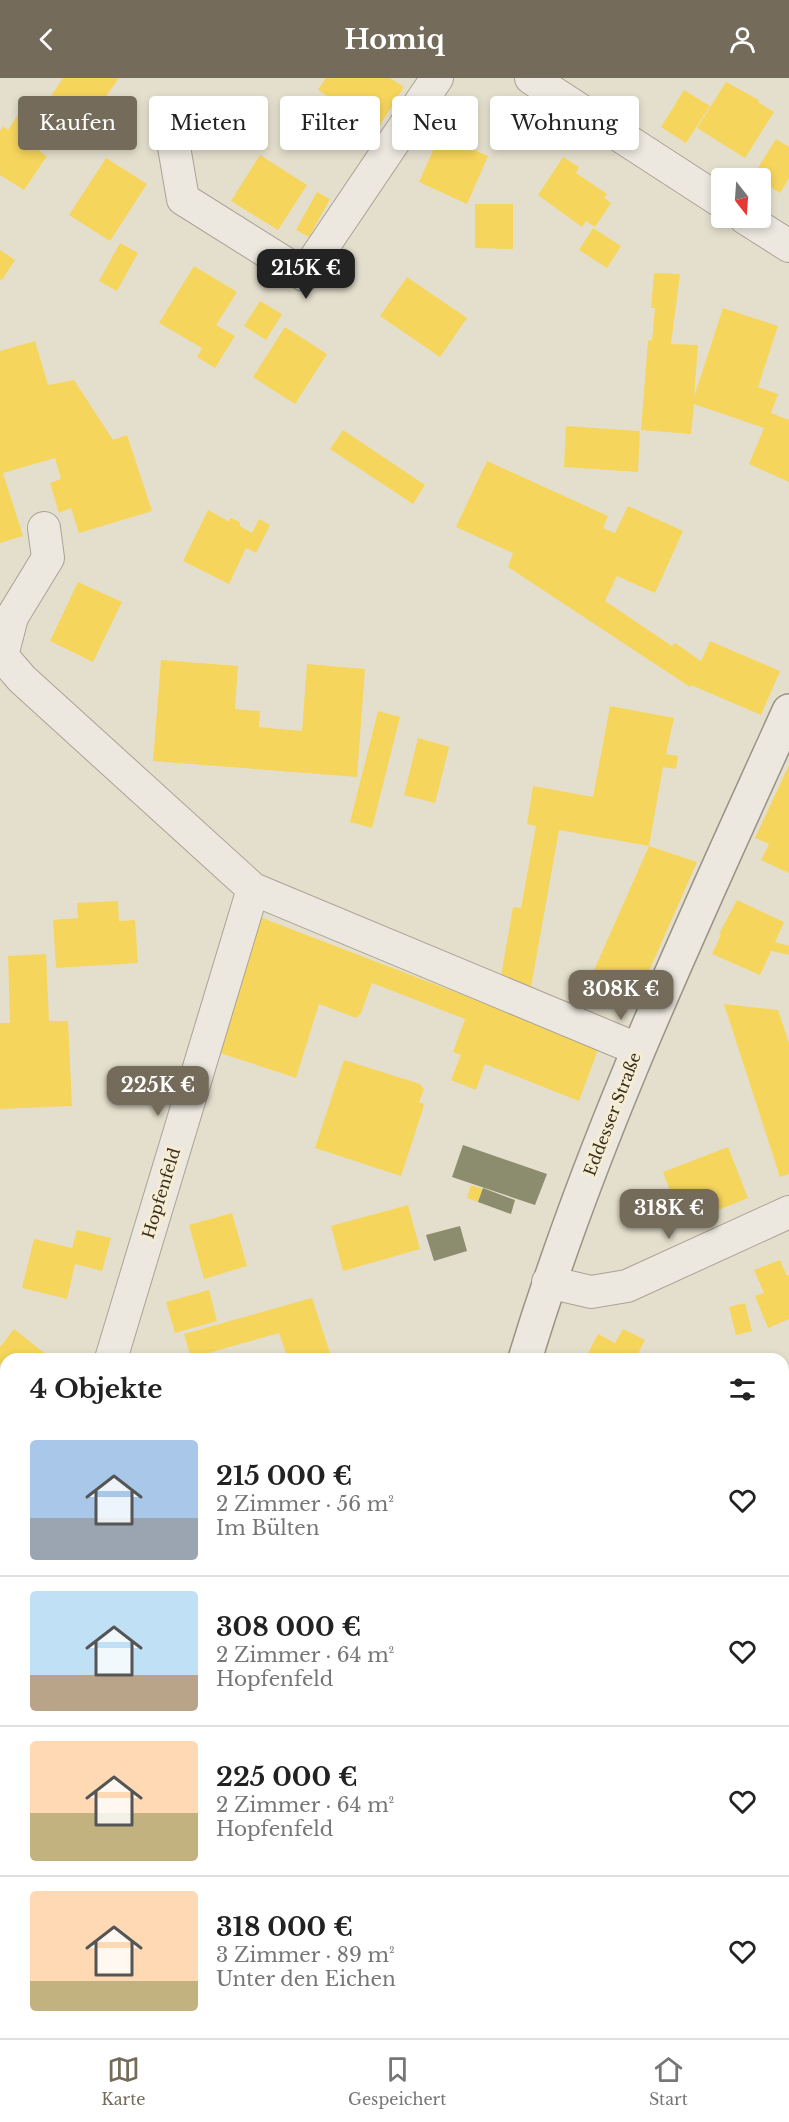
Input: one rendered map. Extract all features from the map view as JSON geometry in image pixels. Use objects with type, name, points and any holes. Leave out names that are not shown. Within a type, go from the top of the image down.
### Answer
[{"type":"street","points":[[175,150],[183,199],[304,275],[437,78]]},
{"type":"street","points":[[531,78],[711,195]]},
{"type":"street","points":[[761,228],[789,246]]},
{"type":"street","points":[[44,528],[48,558],[12,617],[2,656],[22,679],[253,889],[637,1049]]},
{"type":"street","name":"Eddesser Straße","points":[[527,1353],[548,1282],[637,1049],[789,711]]},
{"type":"street","name":"Hopfenfeld","points":[[113,1353],[253,889]]},
{"type":"street","points":[[548,1282],[591,1292],[627,1286],[789,1212]]},
{"type":"building: Wohnen","points":[[63,78],[119,78],[106,96],[51,96]]},
{"type":"building: Wohnen","points":[[326,78],[390,78],[404,87],[398,96],[392,96],[392,106],[380,125],[380,96],[327,96],[318,90]]},
{"type":"building: Wohnen","points":[[726,82],[759,100],[758,102],[774,112],[745,158],[697,128]]},
{"type":"building: Wohnen","points":[[684,90],[710,106],[686,143],[661,127]]},
{"type":"building: Wohnen","points":[[18,115],[18,150],[40,150],[47,156],[24,190],[0,175],[0,131],[3,126],[8,130]]},
{"type":"building: Wohnen","points":[[776,139],[789,147],[789,178],[780,193],[771,187],[771,168],[758,168]]},
{"type":"building: Wohnen","points":[[433,150],[474,150],[488,156],[467,204],[419,182]]},
{"type":"building: Wohnen","points":[[260,155],[307,185],[278,230],[231,201]]},
{"type":"building: Wohnen","points":[[563,157],[579,167],[576,173],[607,194],[604,198],[611,203],[595,227],[586,221],[582,227],[538,195]]},
{"type":"building: Wohnen","points":[[106,158],[147,184],[110,241],[69,215]]},
{"type":"building: Wohnen","points":[[317,192],[330,199],[309,237],[296,230]]},
{"type":"building: Wohnen","points":[[475,204],[513,204],[513,249],[475,248]]},
{"type":"building: Wohnen","points":[[593,228],[621,246],[607,268],[579,250]]},
{"type":"building: Wohnen","points":[[120,243],[138,253],[117,291],[99,281]]},
{"type":"building: Wohnen","points":[[0,250],[15,260],[2,280],[0,279]]},
{"type":"building: Wohnen","points":[[194,266],[237,292],[216,325],[235,336],[215,368],[197,357],[202,348],[159,323]]},
{"type":"building: Wohnen","points":[[654,273],[680,274],[671,344],[698,345],[694,397],[723,308],[778,326],[758,387],[778,394],[771,413],[789,420],[789,482],[749,464],[764,428],[694,404],[691,434],[641,430],[648,340],[652,341],[655,308],[651,308]]},
{"type":"building: Wohnen","points":[[407,277],[467,318],[440,357],[380,316]]},
{"type":"building: Wohnen","points":[[260,301],[282,314],[266,340],[244,326]]},
{"type":"building: Wohnen","points":[[285,327],[327,354],[295,404],[253,377]]},
{"type":"building: Wohnen","points":[[35,341],[48,385],[74,380],[113,440],[127,435],[152,511],[79,533],[71,508],[59,513],[50,483],[61,479],[55,458],[3,473],[23,536],[0,543],[0,351]]},
{"type":"building: Wohnen","points":[[566,426],[640,431],[638,472],[564,467]]},
{"type":"building: Wohnen","points":[[343,430],[425,485],[413,504],[330,449]]},
{"type":"building: Wohnen","points":[[487,461],[608,516],[603,528],[615,533],[628,506],[683,531],[655,593],[617,576],[605,601],[672,646],[675,643],[701,661],[710,641],[780,671],[761,715],[691,685],[690,687],[508,567],[513,553],[456,527]]},
{"type":"building: Wohnen","points":[[208,510],[228,521],[231,518],[240,522],[240,526],[252,533],[259,519],[270,525],[256,553],[246,548],[229,584],[183,561]]},
{"type":"building: Wohnen","points":[[78,582],[122,602],[93,662],[50,641]]},
{"type":"building: Wohnen","points":[[161,660],[238,666],[235,709],[260,711],[259,727],[302,731],[307,664],[365,669],[357,777],[153,761]]},
{"type":"building: Wohnen","points":[[610,706],[674,718],[666,754],[678,756],[676,769],[663,767],[649,846],[559,830],[531,987],[501,976],[513,907],[521,908],[536,826],[527,824],[533,786],[593,797]]},
{"type":"building: Wohnen","points":[[378,711],[400,717],[372,828],[350,822]]},
{"type":"building: Wohnen","points":[[418,738],[449,747],[435,803],[404,795]]},
{"type":"building: Wohnen","points":[[789,765],[789,873],[761,860],[769,844],[755,838]]},
{"type":"building: Wohnen","points":[[649,846],[697,862],[638,996],[579,1004]]},
{"type":"building: Wohnen","points":[[737,900],[784,922],[775,942],[789,946],[789,955],[771,951],[760,975],[712,954],[721,935],[719,934]]},
{"type":"building: Wohnen","points":[[118,901],[119,921],[135,920],[138,963],[56,968],[53,920],[78,918],[77,903]]},
{"type":"building: Wohnen","points":[[262,918],[599,1047],[579,1101],[485,1064],[476,1090],[451,1080],[461,1055],[453,1052],[465,1019],[372,983],[361,1013],[356,1018],[319,1004],[296,1078],[220,1053],[252,950],[249,949],[257,921]]},
{"type":"building: Wohnen","points":[[46,954],[49,1021],[68,1021],[72,1106],[0,1109],[0,1023],[10,1023],[8,956]]},
{"type":"building: Wohnen","points":[[724,1004],[778,1010],[789,1043],[789,1174],[780,1177]]},
{"type":"building: Wohnen","points":[[344,1060],[420,1084],[424,1089],[419,1102],[424,1104],[422,1112],[401,1176],[315,1148]]},
{"type":"building: Wohnen","points":[[728,1147],[748,1198],[683,1224],[663,1172]]},
{"type":"building: Wohnen","points":[[471,1185],[483,1189],[478,1202],[467,1198]]},
{"type":"building: Wohnen","points":[[408,1205],[420,1249],[343,1271],[331,1226]]},
{"type":"building: Wohnen","points":[[232,1213],[247,1266],[204,1279],[189,1225]]},
{"type":"building: Wohnen","points":[[77,1230],[111,1238],[102,1271],[75,1264],[67,1299],[22,1288],[34,1239],[72,1248]]},
{"type":"building: Wohnen","points":[[780,1260],[787,1276],[789,1275],[789,1319],[768,1328],[755,1296],[764,1293],[754,1270]]},
{"type":"building: Wohnen","points":[[209,1290],[217,1321],[175,1333],[166,1302]]},
{"type":"building: Wohnen","points":[[312,1298],[330,1353],[286,1353],[279,1333],[209,1353],[190,1353],[184,1334]]},
{"type":"building: Wohnen","points":[[745,1303],[752,1331],[736,1335],[729,1307]]},
{"type":"building: Wohnen","points":[[14,1329],[44,1353],[0,1353],[0,1347]]},
{"type":"building: Wohnen","points":[[623,1329],[645,1340],[638,1353],[588,1353],[598,1334],[615,1343]]},
{"type":"building: Industrie","points":[[463,1145],[547,1174],[535,1205],[452,1177]]},
{"type":"building: Industrie","points":[[483,1188],[515,1200],[511,1214],[478,1202]]},
{"type":"building: Industrie","points":[[460,1226],[467,1251],[434,1261],[426,1235]]}]
